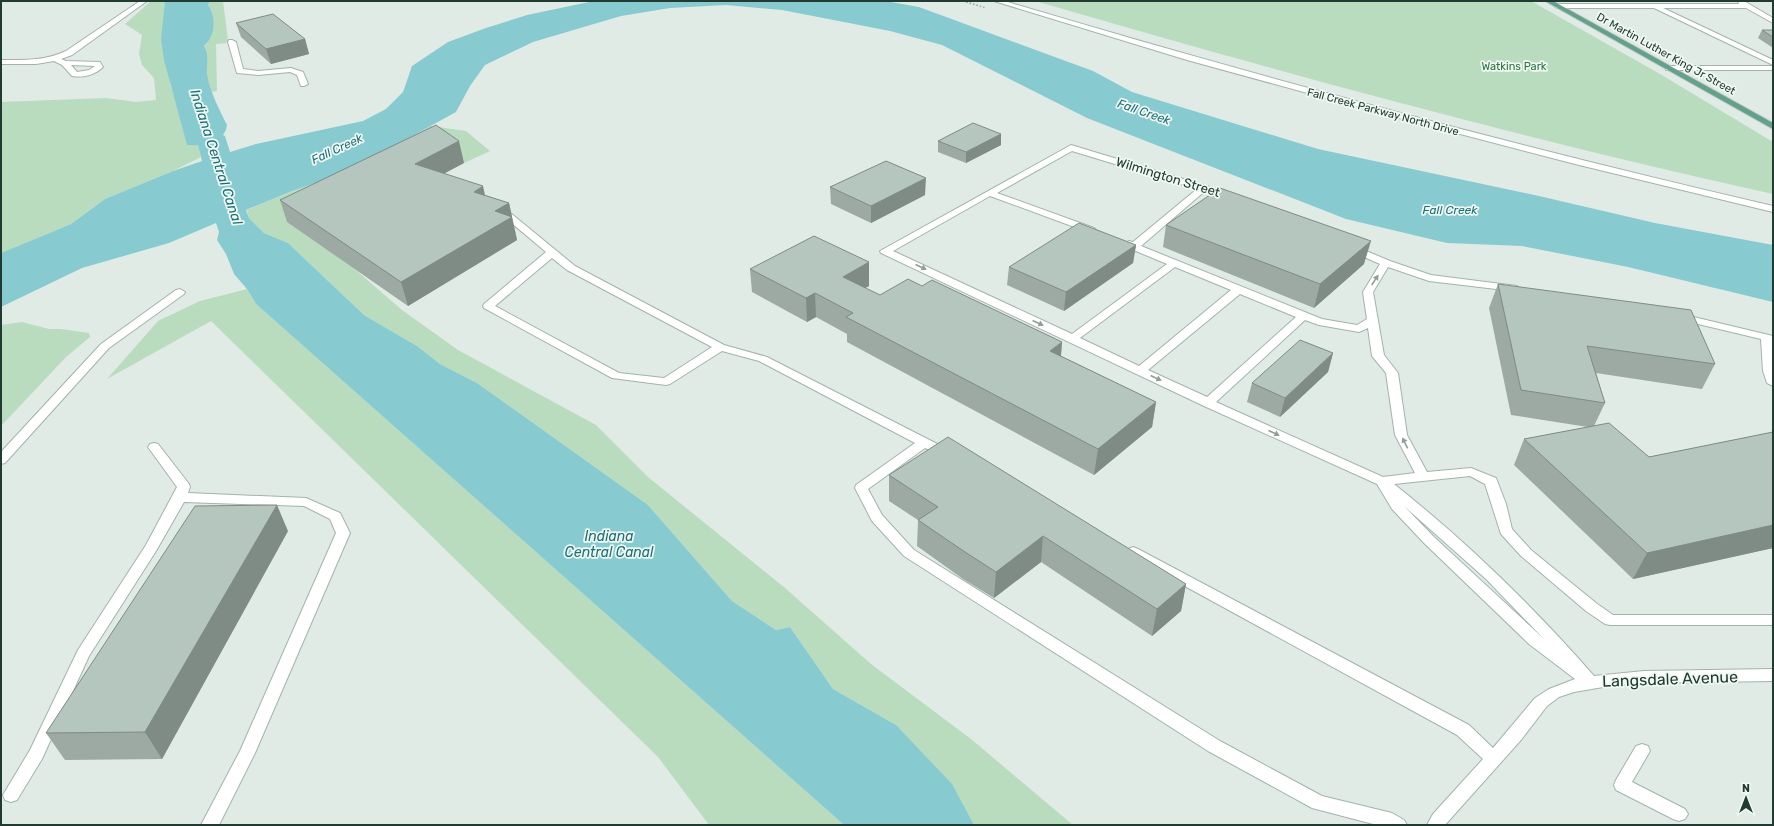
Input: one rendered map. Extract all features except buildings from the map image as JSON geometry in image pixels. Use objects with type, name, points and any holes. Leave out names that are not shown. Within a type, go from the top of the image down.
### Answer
[{"type":"main road","name":"Dr Martin Luther King Jr Street","points":[[1548,1],[1773,126]]},
{"type":"street","points":[[1,62],[36,62],[55,59],[69,54],[144,1]]},
{"type":"street","name":"Fall Creek Parkway North Drive","points":[[997,1],[1323,96],[1459,132],[1773,209]]},
{"type":"street","points":[[1638,1],[1664,11],[1717,38],[1773,62]]},
{"type":"street","points":[[1740,1],[1773,21]]},
{"type":"street","points":[[1557,6],[1748,6]]},
{"type":"street","points":[[232,42],[240,71],[258,73],[291,70],[300,74],[304,84]]},
{"type":"street","points":[[55,59],[64,63]]},
{"type":"street","points":[[1669,68],[1773,68]]},
{"type":"street","name":"Wilmington Street","points":[[990,193],[1071,148],[1238,198]]},
{"type":"street","points":[[1134,247],[1203,188]]},
{"type":"street","points":[[1097,232],[1041,213],[990,193],[885,251],[1208,403],[1382,481],[1433,522],[1463,549],[1553,638],[1590,682]]},
{"type":"street","points":[[491,202],[508,214],[571,268],[720,348],[763,359],[957,459]]},
{"type":"street","points":[[1119,241],[1319,322],[1360,329],[1376,344]]},
{"type":"street","points":[[1344,244],[1386,264],[1429,278],[1524,290]]},
{"type":"street","points":[[553,252],[488,306],[616,376],[666,382],[720,348]]},
{"type":"street","points":[[1072,339],[1175,263]]},
{"type":"street","points":[[1386,264],[1368,292],[1378,356],[1392,373],[1401,434],[1423,477]]},
{"type":"street","points":[[1140,371],[1239,289]]},
{"type":"street","points":[[1,460],[105,346],[180,292]]},
{"type":"street","points":[[1670,314],[1770,338],[1769,371],[1773,383]]},
{"type":"street","points":[[1208,403],[1304,315]]},
{"type":"street","points":[[1360,329],[1372,320]]},
{"type":"street","points":[[924,442],[861,488],[877,518],[909,553],[1221,750],[1318,803],[1392,821],[1398,825]]},
{"type":"street","points":[[11,794],[36,754],[83,654],[151,548],[180,498],[184,487],[154,447]]},
{"type":"street","points":[[1382,481],[1471,472],[1491,481],[1506,531],[1526,553],[1591,607],[1610,620],[1773,620]]},
{"type":"street","points":[[180,498],[306,502],[335,516],[343,533],[247,753],[210,825]]},
{"type":"street","points":[[1123,547],[1463,730],[1493,758]]},
{"type":"street","name":"Langsdale Avenue","points":[[1436,825],[1439,819],[1541,702],[1554,693],[1590,682],[1644,677],[1773,675]]},
{"type":"street","points":[[1642,751],[1622,785],[1679,814]]},
{"type":"green space","points":[[151,1],[165,1],[164,18],[170,84],[179,109],[187,145],[198,145],[201,157],[173,171],[105,199],[71,224],[1,253],[1,102],[106,98],[136,102],[156,100],[154,78],[142,65],[139,54],[142,35],[125,24]]},
{"type":"green space","points":[[210,1],[223,1],[228,40],[226,43],[216,44],[217,91],[212,92],[206,72],[207,52],[204,46],[207,44],[211,35],[213,24],[213,14],[208,5]]},
{"type":"green space","name":"Watkins Park","points":[[1035,1],[1531,1],[1660,74],[1773,142],[1773,194],[1587,151],[1402,104]]},
{"type":"green space","points":[[431,126],[466,131],[490,151],[464,163],[441,147],[350,265],[402,310],[458,350],[596,425],[648,477],[785,588],[871,664],[971,739],[1073,825],[974,825],[896,725],[833,689],[790,627],[776,630],[732,601],[648,505],[477,383],[440,364],[417,346],[364,315],[288,243],[264,233],[249,218],[247,210],[292,191],[376,162],[405,140]]},
{"type":"green space","points":[[247,289],[256,304],[844,825],[709,825],[658,757],[211,321],[107,379],[158,321],[200,301]]},
{"type":"green space","points":[[22,322],[49,329],[89,333],[90,337],[66,357],[1,426],[1,325]]},
{"type":"water","points":[[165,1],[210,1],[208,5],[213,15],[214,26],[211,37],[204,46],[207,53],[207,74],[208,81],[218,107],[227,125],[223,135],[225,136],[230,152],[256,144],[363,121],[386,109],[403,92],[412,66],[448,42],[527,15],[594,1],[885,1],[919,7],[1093,71],[1132,92],[1318,149],[1539,196],[1655,223],[1773,245],[1773,302],[1628,267],[1522,246],[1447,243],[1346,219],[1087,118],[942,45],[890,31],[782,10],[726,5],[670,8],[621,16],[533,42],[485,65],[470,86],[456,112],[405,140],[376,162],[292,191],[246,210],[249,218],[264,233],[288,243],[364,315],[417,346],[440,364],[477,383],[648,505],[732,601],[776,630],[790,627],[833,689],[896,725],[952,784],[974,825],[844,825],[256,304],[247,289],[234,274],[226,254],[217,240],[219,232],[216,223],[169,243],[82,268],[1,307],[1,253],[71,224],[105,199],[173,171],[202,161],[198,145],[187,145],[164,60],[161,39]]},
{"type":"water label","name":"Fall Creek","points":[[1144,112]]},
{"type":"water label","name":"Fall Creek","points":[[337,149]]},
{"type":"water label","name":"Indiana Central Canal","points":[[216,157]]},
{"type":"water label","name":"Fall Creek","points":[[1450,210]]},
{"type":"water label","name":"Indiana Central Canal","points":[[609,544]]}]
